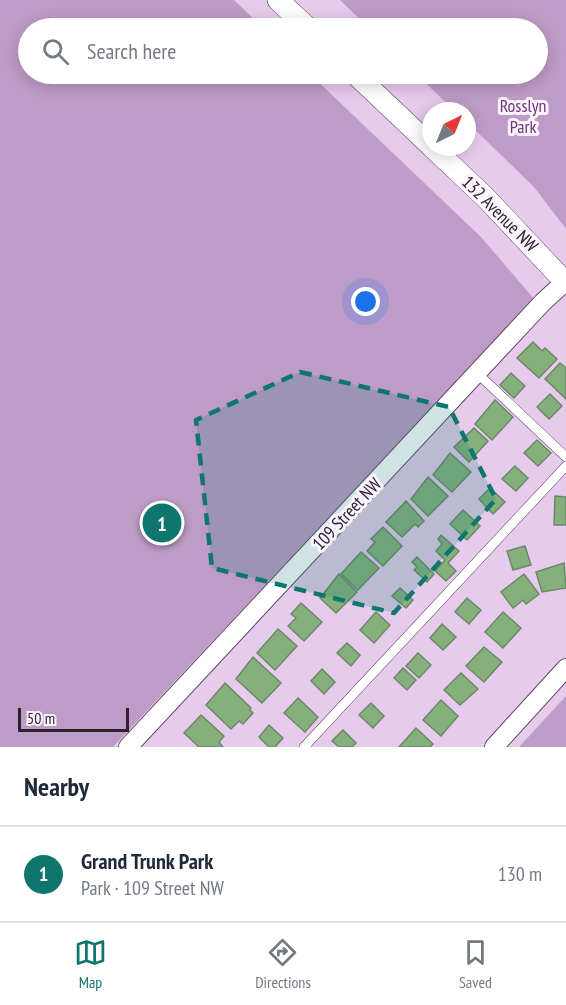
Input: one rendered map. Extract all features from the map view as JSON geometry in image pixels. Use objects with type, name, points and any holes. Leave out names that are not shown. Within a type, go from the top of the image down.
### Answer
[{"type":"street","points":[[278,0],[297,18]]},
{"type":"street","name":"132 Avenue NW","points":[[366,84],[422,137]]},
{"type":"street","name":"132 Avenue NW","points":[[442,156],[500,212],[566,282]]},
{"type":"street","name":"109 Street NW","points":[[138,743],[543,302],[566,282]]},
{"type":"street","points":[[494,747],[566,668]]},
{"type":"lane","points":[[478,374],[566,457]]},
{"type":"lane","points":[[304,747],[566,466]]},
{"type":"highlighted area","points":[[300,372],[449,407],[496,499],[394,613],[212,568],[196,420]]},
{"type":"green space","points":[[0,0],[234,0],[253,18],[18,18],[18,84],[320,84],[481,237],[534,299],[113,747],[0,747]]},
{"type":"green space","name":"Rosslyn Park","points":[[340,0],[566,0],[566,229],[534,187],[476,131],[476,102],[446,102],[427,84],[548,84],[548,18],[359,18]]},
{"type":"green space","points":[[566,696],[566,747],[519,747]]},
{"type":"building","points":[[533,342],[542,351],[545,348],[557,359],[539,378],[517,358]]},
{"type":"building","points":[[560,363],[566,368],[566,399],[545,379]]},
{"type":"building","points":[[511,373],[525,386],[514,398],[500,385]]},
{"type":"building","points":[[550,394],[562,406],[549,419],[537,407]]},
{"type":"building","points":[[495,400],[513,417],[492,440],[475,424]]},
{"type":"building","points":[[474,428],[488,441],[469,462],[454,447]]},
{"type":"building","points":[[537,440],[551,453],[538,466],[524,453]]},
{"type":"building","points":[[450,453],[471,472],[452,492],[433,475]]},
{"type":"building","points":[[515,466],[528,478],[516,491],[502,479]]},
{"type":"building","points":[[428,477],[448,496],[428,516],[411,499]]},
{"type":"building","points":[[490,488],[505,502],[493,514],[479,499]]},
{"type":"building","points":[[555,496],[566,497],[566,525],[554,525]]},
{"type":"building","points":[[406,501],[424,521],[418,527],[415,524],[402,537],[386,522]]},
{"type":"building","points":[[463,510],[480,526],[467,540],[450,524]]},
{"type":"building","points":[[383,527],[402,546],[383,566],[367,551],[375,542],[371,539]]},
{"type":"building","points":[[441,535],[459,551],[448,563],[456,571],[446,581],[435,571],[445,560],[436,551],[442,544],[438,539]]},
{"type":"building","points":[[525,546],[531,565],[513,570],[507,551]]},
{"type":"building","points":[[361,552],[379,568],[358,590],[341,574]]},
{"type":"building","points":[[417,557],[434,574],[427,582],[414,570],[417,567],[412,562]]},
{"type":"building","points":[[564,563],[566,588],[542,592],[536,572]]},
{"type":"building","points":[[339,574],[357,592],[336,613],[320,598]]},
{"type":"building","points":[[524,574],[539,594],[526,604],[523,600],[513,608],[501,592]]},
{"type":"building","points":[[400,588],[413,600],[406,608],[392,596]]},
{"type":"building","points":[[467,598],[481,610],[469,624],[455,612]]},
{"type":"building","points":[[301,603],[322,622],[304,641],[288,626],[296,618],[291,614]]},
{"type":"building","points":[[376,612],[390,625],[374,643],[360,630]]},
{"type":"building","points":[[503,612],[521,628],[503,648],[485,632]]},
{"type":"building","points":[[442,624],[456,637],[443,650],[430,638]]},
{"type":"building","points":[[278,629],[297,646],[275,670],[257,653]]},
{"type":"building","points":[[347,643],[360,655],[351,666],[337,653]]},
{"type":"building","points":[[484,647],[502,662],[484,682],[466,666]]},
{"type":"building","points":[[418,653],[431,665],[419,678],[406,666]]},
{"type":"building","points":[[253,657],[281,683],[262,703],[236,679]]},
{"type":"building","points":[[403,668],[416,680],[407,690],[394,678]]},
{"type":"building","points":[[322,669],[335,682],[324,694],[311,681]]},
{"type":"building","points":[[461,673],[478,689],[460,705],[444,690]]},
{"type":"building","points":[[225,683],[251,708],[253,713],[243,724],[239,721],[231,729],[206,705]]},
{"type":"building","points":[[298,698],[318,717],[305,732],[284,713]]},
{"type":"building","points":[[441,700],[458,716],[441,736],[423,720]]},
{"type":"building","points":[[371,703],[384,716],[373,728],[359,715]]},
{"type":"building","points":[[201,715],[224,736],[219,742],[223,747],[199,747],[184,733]]},
{"type":"building","points":[[269,725],[283,738],[275,747],[269,747],[259,737]]},
{"type":"building","points":[[416,728],[433,744],[430,747],[399,747]]},
{"type":"building","points":[[343,730],[356,743],[352,747],[339,747],[332,741]]},
{"type":"place","name":"Grand Trunk Park","points":[[162,523]]}]
